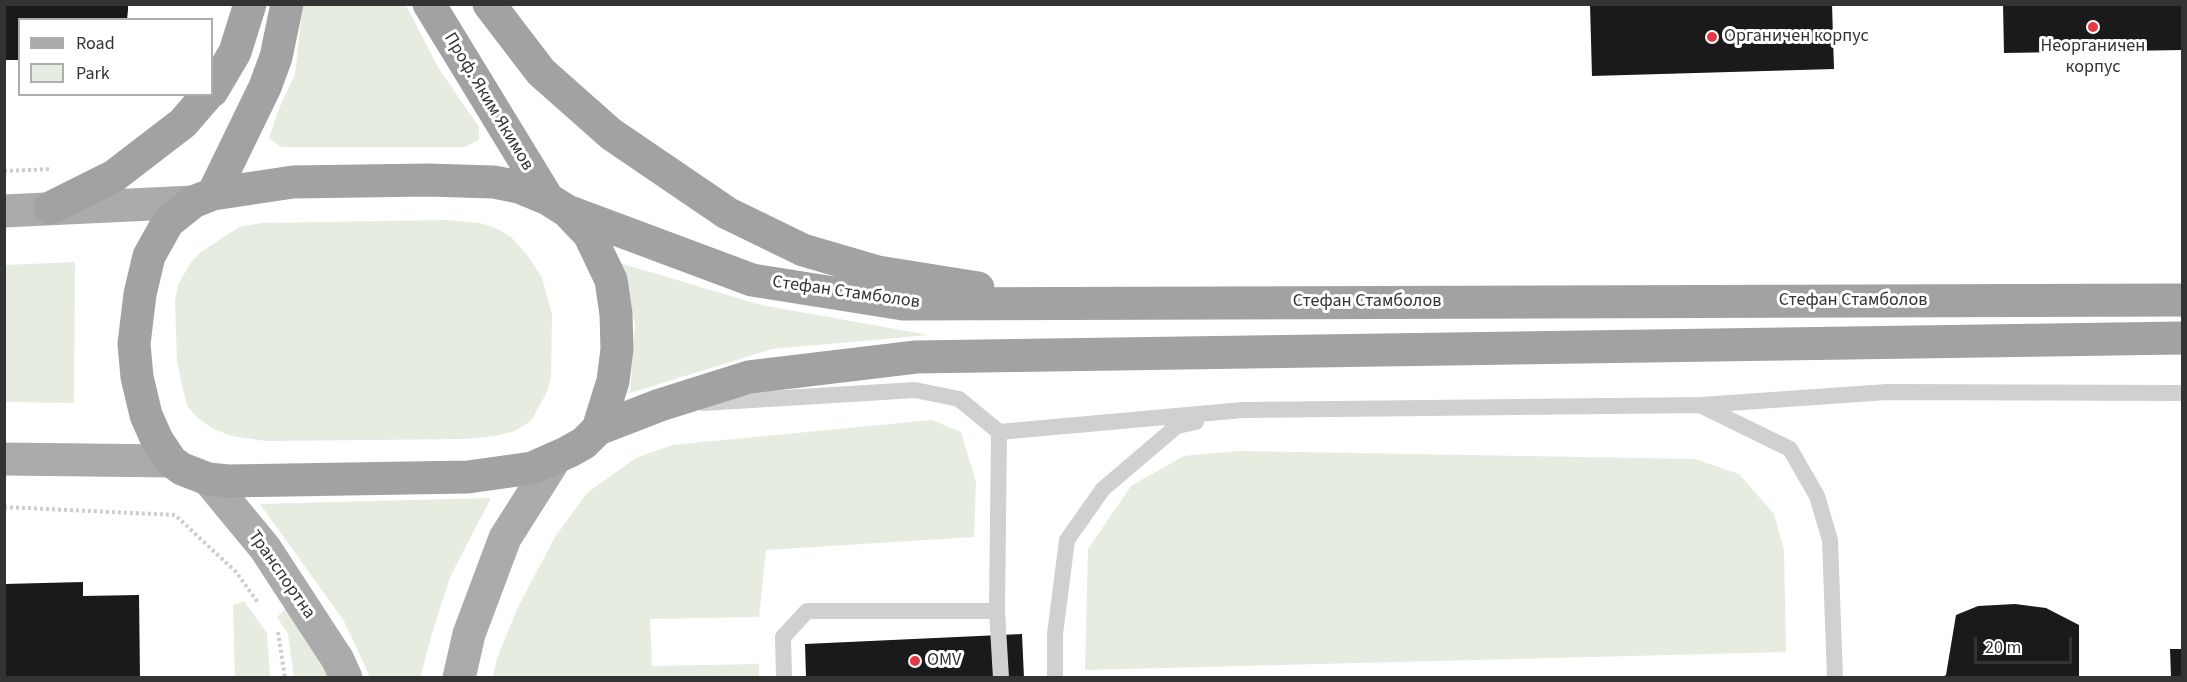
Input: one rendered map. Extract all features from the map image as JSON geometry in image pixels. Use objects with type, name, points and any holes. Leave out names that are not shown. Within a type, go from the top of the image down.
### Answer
[{"type":"highway","points":[[213,89],[235,52],[250,4]]},
{"type":"highway","points":[[287,4],[276,57],[265,87],[203,198],[168,222],[149,256],[140,294],[134,344],[137,377],[146,415],[157,440],[171,461],[182,469],[208,479],[246,481],[468,477],[532,468],[555,459],[584,443],[597,429],[613,381],[617,349],[616,314],[611,280],[589,234],[557,205]]},
{"type":"highway","name":"Проф. Яким Якимов","points":[[429,4],[557,205]]},
{"type":"highway","points":[[489,4],[541,72],[611,134],[727,213],[803,250],[878,273],[1077,303]]},
{"type":"highway","points":[[50,208],[114,176],[183,123],[206,96]]},
{"type":"highway","name":"Стефан Стамболов","points":[[203,198],[293,182],[428,180],[494,182],[519,187],[557,205],[752,280],[903,304],[2182,300]]},
{"type":"highway","points":[[597,429],[660,405],[749,377],[916,357],[2182,338]]},
{"type":"main road","points":[[4,211],[203,198]]},
{"type":"main road","points":[[4,459],[171,461]]},
{"type":"main road","points":[[459,678],[469,634],[505,538],[555,459]]},
{"type":"main road","name":"Транспортна","points":[[208,479],[265,548],[338,660],[346,678]]},
{"type":"lane","points":[[660,405],[915,390],[959,399],[999,432],[1243,410],[1701,405],[1887,392],[2182,393]]},
{"type":"lane","points":[[1701,405],[1790,449],[1817,496],[1830,540],[1835,678]]},
{"type":"lane","points":[[1055,678],[1055,634],[1067,540],[1103,489],[1177,426],[1243,410]]},
{"type":"lane","points":[[999,432],[997,611],[1002,678]]},
{"type":"lane","points":[[784,678],[783,637],[807,611],[997,611]]},
{"type":"path","points":[[4,507],[174,515],[236,572],[260,606]]},
{"type":"path","points":[[272,623],[278,631],[285,678]]},
{"type":"green space","points":[[303,5],[406,5],[439,69],[479,127],[479,140],[465,147],[281,147],[269,138],[278,111],[295,74]]},
{"type":"green space","points":[[447,220],[480,223],[500,230],[512,238],[528,256],[542,278],[552,314],[551,377],[547,392],[531,421],[515,431],[495,436],[463,439],[266,441],[232,436],[214,429],[199,419],[188,407],[177,360],[175,301],[178,285],[191,262],[201,252],[239,227],[262,223]]},
{"type":"green space","points":[[75,262],[74,403],[5,402],[5,265]]},
{"type":"green space","points":[[616,262],[761,305],[929,335],[772,349],[630,393],[635,323]]},
{"type":"green space","points":[[932,420],[961,432],[976,482],[974,537],[766,550],[759,617],[650,619],[652,666],[759,664],[759,677],[493,677],[497,658],[519,605],[555,537],[587,493],[636,458],[672,445]]},
{"type":"green space","points":[[1239,451],[1695,459],[1739,474],[1774,514],[1784,550],[1786,652],[1085,670],[1088,549],[1131,486],[1184,456]]},
{"type":"green space","points":[[491,498],[451,575],[420,678],[370,677],[344,621],[260,504]]},
{"type":"green space","points":[[244,601],[267,633],[270,677],[235,677],[233,605]]},
{"type":"green space","points":[[289,605],[316,650],[328,677],[294,677],[288,634],[277,617]]},
{"type":"building","points":[[4,4],[128,4],[127,18],[18,18],[18,60],[4,60]]},
{"type":"building","name":"Органичен корпус","points":[[1590,4],[1832,4],[1834,69],[1592,76]]},
{"type":"building","name":"Неорганичен корпус","points":[[2003,4],[2182,4],[2182,50],[2004,53]]},
{"type":"building","points":[[83,582],[83,596],[139,595],[140,678],[4,678],[4,584]]},
{"type":"building","points":[[2015,604],[2046,608],[2079,625],[2079,678],[1940,678],[1946,675],[1956,615],[1978,606]]},
{"type":"building","name":"OMV","points":[[1022,634],[1024,678],[806,678],[805,644]]},
{"type":"building","points":[[2170,649],[2182,649],[2182,678],[2171,678]]},
{"type":"place","name":"Неорганичен корпус","points":[[2093,27]]},
{"type":"place","name":"Органичен корпус","points":[[1712,37]]},
{"type":"place","name":"OMV","points":[[915,661]]}]
